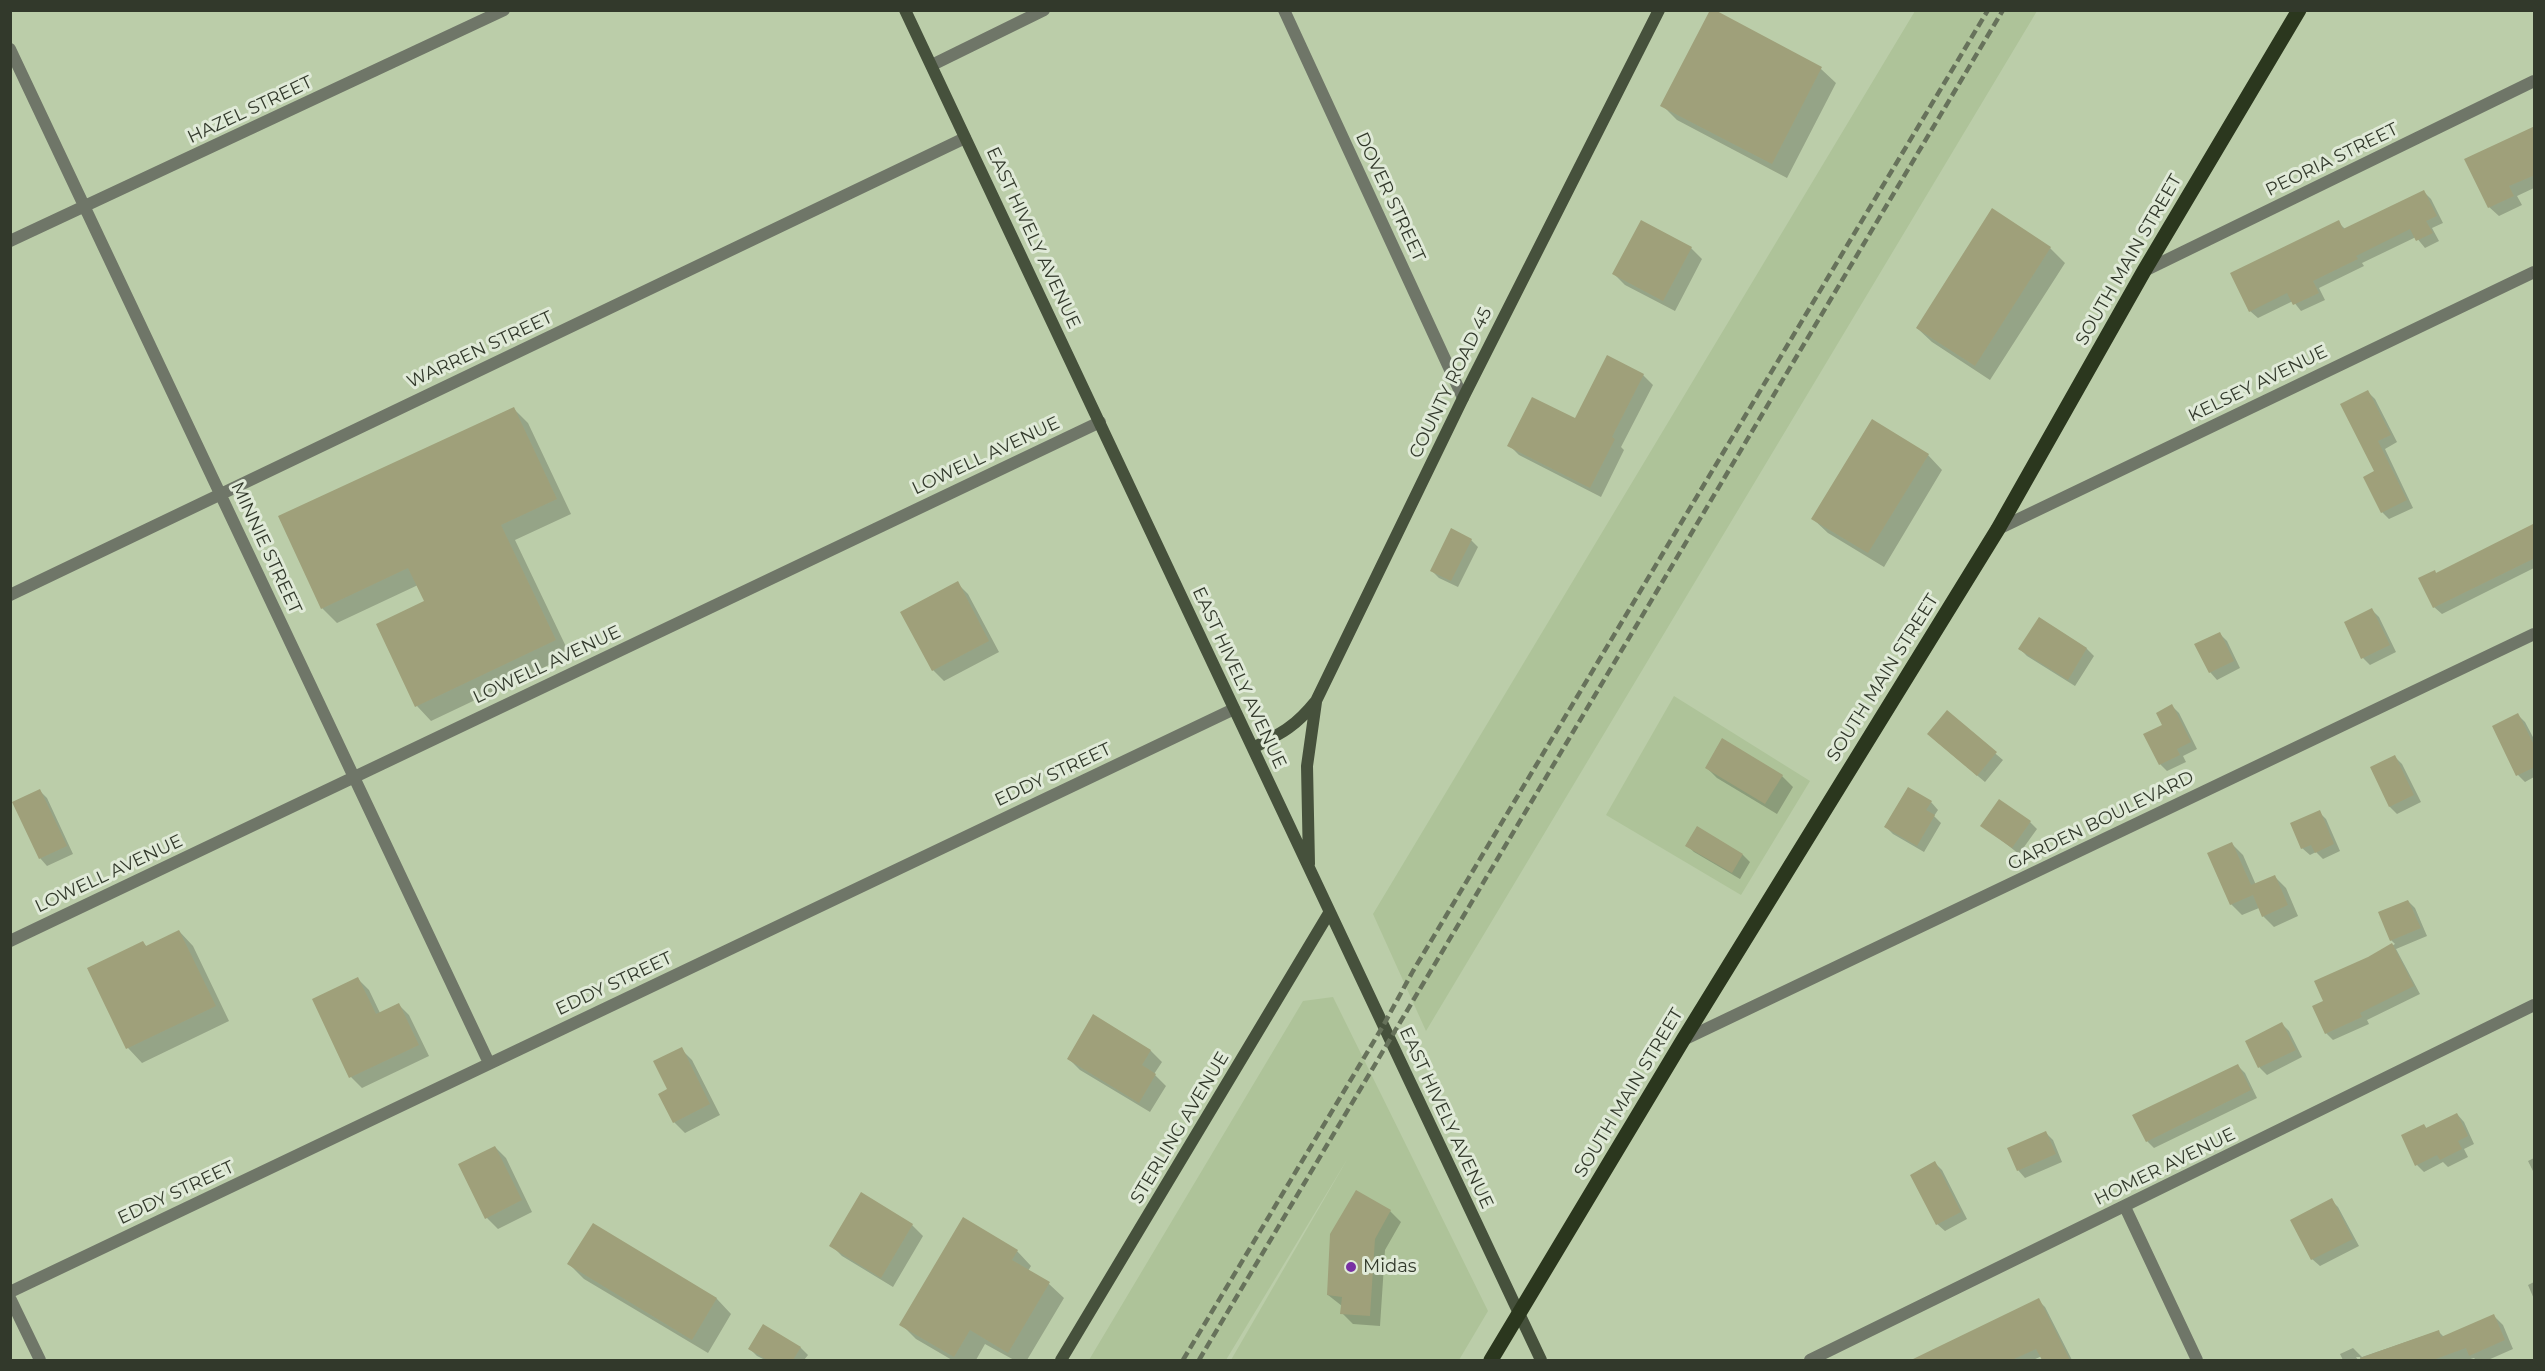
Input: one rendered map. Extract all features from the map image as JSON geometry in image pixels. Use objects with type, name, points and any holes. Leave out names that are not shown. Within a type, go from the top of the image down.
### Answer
[{"type":"main road","name":"SOUTH MAIN STREET","points":[[1491,1360],[1683,1040],[1998,529],[2144,271],[2299,10]]},
{"type":"street","name":"HAZEL STREET","points":[[10,241],[504,10]]},
{"type":"street","name":"EAST HIVELY AVENUE","points":[[905,10],[1541,1360]]},
{"type":"street","points":[[932,65],[1044,10]]},
{"type":"street","name":"DOVER STREET","points":[[1284,10],[1463,398]]},
{"type":"street","name":"COUNTY ROAD 45","points":[[1253,748],[1299,722],[1316,701],[1463,398],[1657,12]]},
{"type":"street","name":"MINNIE STREET","points":[[10,49],[489,1064]]},
{"type":"street","name":"PEORIA STREET","points":[[2144,271],[2535,81]]},
{"type":"street","name":"WARREN STREET","points":[[10,595],[965,138]]},
{"type":"street","name":"KELSEY AVENUE","points":[[1998,529],[2535,272]]},
{"type":"street","name":"LOWELL AVENUE","points":[[10,941],[1100,422]]},
{"type":"street","name":"GARDEN BOULEVARD","points":[[1683,1040],[2535,634]]},
{"type":"street","points":[[1310,872],[1307,766],[1316,701]]},
{"type":"street","name":"EDDY STREET","points":[[10,1292],[1234,709]]},
{"type":"street","name":"STERLING AVENUE","points":[[1061,1360],[1329,913]]},
{"type":"street","name":"HOMER AVENUE","points":[[1810,1360],[2535,1005]]},
{"type":"street","points":[[2125,1207],[2197,1360]]},
{"type":"street","points":[[10,1298],[40,1360]]},
{"type":"shaded area","points":[[1915,11],[2037,11],[1426,1031],[1373,914]]},
{"type":"shaded area","points":[[1674,696],[1810,781],[1741,895],[1606,815]]},
{"type":"shaded area","points":[[1333,997],[1488,1311],[1459,1360],[1231,1360],[1348,1158],[1226,1360],[1089,1360],[1303,1001]]},
{"type":"building","points":[[1710,10],[1715,10],[1822,67],[1772,164],[1660,106]]},
{"type":"building","points":[[2535,126],[2535,175],[2509,186],[2514,196],[2488,208],[2464,159]]},
{"type":"building","points":[[2424,190],[2437,216],[2426,221],[2433,233],[2416,241],[2410,229],[2356,256],[2358,259],[2313,281],[2319,293],[2293,305],[2287,293],[2249,312],[2230,273],[2339,220],[2343,229]]},
{"type":"building","points":[[1992,208],[2051,247],[1975,366],[1916,328]]},
{"type":"building","points":[[1641,220],[1692,247],[1663,301],[1612,274]]},
{"type":"building","points":[[1607,355],[1644,374],[1612,437],[1615,439],[1590,488],[1507,446],[1532,397],[1575,418]]},
{"type":"building","points":[[2368,390],[2391,435],[2378,441],[2407,500],[2381,513],[2363,477],[2374,471],[2340,404]]},
{"type":"building","points":[[514,407],[557,499],[501,525],[556,640],[415,707],[376,624],[424,601],[408,568],[321,609],[278,516]]},
{"type":"building","points":[[1872,419],[1929,454],[1868,553],[1811,519]]},
{"type":"building","points":[[2535,523],[2535,558],[2433,608],[2418,578],[2435,570],[2436,573]]},
{"type":"building","points":[[1451,528],[1472,539],[1451,581],[1430,571]]},
{"type":"building","points":[[958,581],[989,641],[932,671],[900,612]]},
{"type":"building","points":[[2372,608],[2390,645],[2361,659],[2344,622]]},
{"type":"building","points":[[2039,617],[2087,648],[2068,680],[2018,649]]},
{"type":"building","points":[[2220,632],[2234,661],[2209,673],[2194,644]]},
{"type":"building","points":[[2172,704],[2191,742],[2177,749],[2180,755],[2159,765],[2143,734],[2162,725],[2156,713]]},
{"type":"building","points":[[1947,710],[1997,752],[1977,776],[1927,734]]},
{"type":"building","points":[[2518,713],[2535,747],[2535,767],[2516,776],[2492,726]]},
{"type":"building","points":[[1722,738],[1783,775],[1765,804],[1705,768]]},
{"type":"building","points":[[2395,755],[2414,795],[2389,807],[2370,767]]},
{"type":"building","points":[[1908,787],[1932,801],[1926,810],[1935,815],[1917,846],[1884,827]]},
{"type":"building","points":[[40,789],[67,846],[39,859],[12,802]]},
{"type":"building","points":[[1999,799],[2031,821],[2012,848],[1980,826]]},
{"type":"building","points":[[2320,810],[2334,844],[2315,853],[2311,845],[2301,849],[2290,823]]},
{"type":"building","points":[[1697,826],[1743,854],[1732,873],[1685,846]]},
{"type":"building","points":[[2232,842],[2251,885],[2275,875],[2288,905],[2262,917],[2253,895],[2230,905],[2207,853]]},
{"type":"building","points":[[2408,900],[2421,928],[2390,941],[2378,912]]},
{"type":"building","points":[[179,930],[216,1006],[126,1049],[87,968],[143,941],[146,946]]},
{"type":"building","points":[[2392,943],[2414,986],[2360,1013],[2362,1017],[2325,1034],[2312,1006],[2323,1001],[2314,981],[2368,957]]},
{"type":"building","points":[[358,977],[376,1014],[399,1003],[419,1045],[349,1078],[312,999]]},
{"type":"building","points":[[1093,1014],[1151,1050],[1142,1065],[1156,1074],[1139,1103],[1067,1059]]},
{"type":"building","points":[[2282,1022],[2296,1050],[2258,1068],[2245,1041]]},
{"type":"building","points":[[682,1047],[710,1104],[673,1123],[658,1094],[667,1089],[653,1061]]},
{"type":"building","points":[[2238,1064],[2251,1090],[2146,1142],[2132,1115]]},
{"type":"building","points":[[2457,1113],[2468,1136],[2458,1141],[2462,1149],[2440,1160],[2437,1155],[2415,1166],[2401,1135],[2424,1124],[2426,1128]]},
{"type":"building","points":[[2046,1131],[2056,1154],[2017,1171],[2007,1148]]},
{"type":"building","points":[[495,1146],[522,1200],[485,1219],[458,1164]]},
{"type":"building","points":[[1935,1161],[1961,1212],[1936,1225],[1910,1175]]},
{"type":"building","name":"Midas","points":[[1356,1190],[1391,1210],[1375,1239],[1370,1316],[1340,1314],[1342,1297],[1327,1295],[1330,1234]]},
{"type":"building","points":[[861,1192],[913,1224],[881,1278],[829,1246]]},
{"type":"building","points":[[2332,1198],[2353,1239],[2311,1260],[2290,1220]]},
{"type":"building","points":[[963,1217],[1018,1250],[1012,1260],[1050,1282],[1008,1353],[970,1330],[954,1357],[899,1325]]},
{"type":"building","points":[[593,1223],[717,1298],[692,1340],[567,1264]]},
{"type":"building","points":[[2039,1298],[2070,1360],[2042,1360],[2036,1349],[2012,1360],[1911,1360]]},
{"type":"building","points":[[2494,1314],[2505,1340],[2469,1356],[2466,1348],[2433,1360],[2361,1360],[2360,1358],[2439,1330],[2441,1337]]},
{"type":"building","points":[[763,1324],[801,1347],[793,1360],[767,1360],[748,1349]]},
{"type":"railway","points":[[1183,1360],[1988,10]]},
{"type":"railway","points":[[1199,1360],[2003,10]]},
{"type":"place","name":"Midas","points":[[1351,1267]]}]
